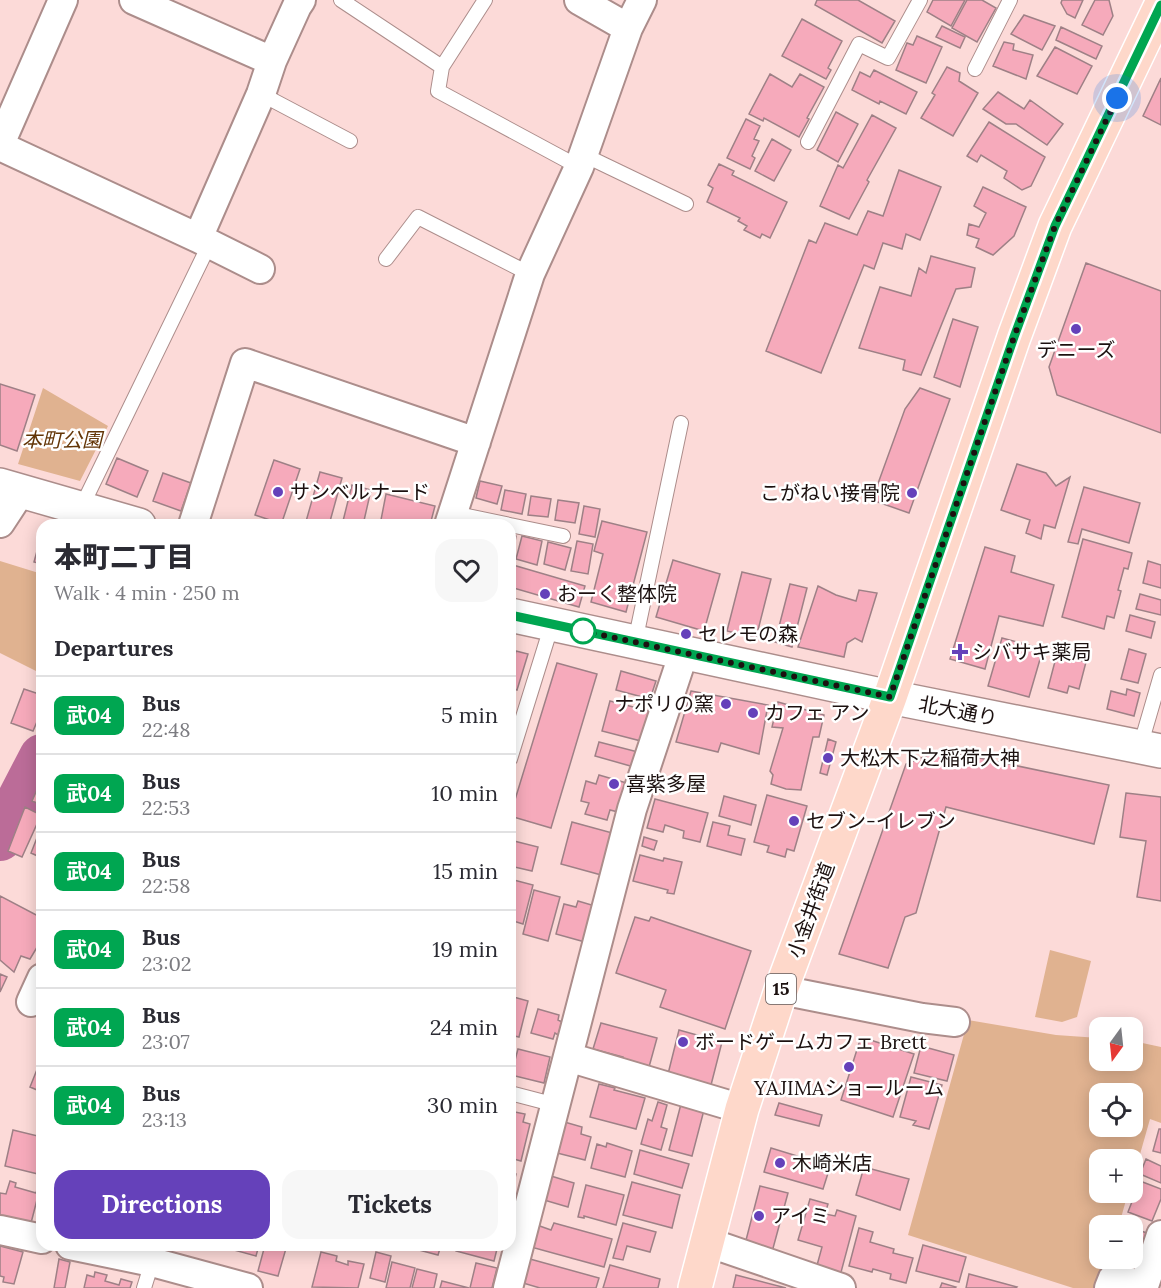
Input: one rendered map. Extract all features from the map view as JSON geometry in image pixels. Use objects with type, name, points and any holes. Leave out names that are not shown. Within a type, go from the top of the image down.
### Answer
[{"type":"main road","name":"小金井街道","points":[[695,1288],[742,1109],[781,990],[890,697],[1014,337],[1055,226],[1155,8]]},
{"type":"street","points":[[63,0],[0,145],[260,269]]},
{"type":"street","points":[[134,0],[272,61]]},
{"type":"street","points":[[204,241],[272,61],[301,0]]},
{"type":"street","points":[[579,0],[628,28]]},
{"type":"street","points":[[451,519],[530,274],[582,161],[628,28],[642,0]]},
{"type":"street","points":[[196,519],[245,363],[476,442]]},
{"type":"street","points":[[0,523],[10,488],[119,519]]},
{"type":"street","name":"北大通り","points":[[516,616],[890,697],[1151,749]]},
{"type":"street","points":[[508,1288],[632,809],[684,652]]},
{"type":"street","points":[[781,990],[922,1018],[955,1022]]},
{"type":"street","points":[[568,1057],[742,1109]]},
{"type":"street","points":[[0,1230],[36,1238]]},
{"type":"street","points":[[1109,1288],[1113,1278],[1147,1287],[1161,1235]]},
{"type":"street","points":[[707,1242],[841,1288]]},
{"type":"street","points":[[94,1251],[248,1288]]},
{"type":"lane","points":[[341,0],[442,67]]},
{"type":"lane","points":[[485,0],[442,67],[438,91],[582,161],[686,204]]},
{"type":"lane","points":[[808,142],[859,44],[888,58],[920,0]]},
{"type":"lane","points":[[975,69],[1010,0]]},
{"type":"lane","points":[[261,94],[350,141]]},
{"type":"lane","points":[[386,259],[418,217],[530,274]]},
{"type":"lane","points":[[81,508],[204,241]]},
{"type":"lane","points":[[635,642],[681,423]]},
{"type":"lane","points":[[516,526],[563,536]]},
{"type":"lane","points":[[516,740],[552,624]]},
{"type":"lane","points":[[1151,749],[1161,675]]},
{"type":"lane","points":[[516,1095],[556,1105]]},
{"type":"green space","name":"本町公園","points":[[43,388],[108,426],[80,481],[18,464]]},
{"type":"green space","points":[[0,561],[36,572],[36,671],[0,653]]},
{"type":"green space","points":[[1050,950],[1091,961],[1077,1017],[1062,1022],[1035,1017]]},
{"type":"green space","points":[[968,1020],[1056,1035],[1089,1037],[1089,1071],[1143,1071],[1143,1043],[1161,1047],[1161,1123],[1150,1119],[1142,1149],[1089,1149],[1089,1203],[1125,1203],[1122,1215],[1089,1215],[1089,1269],[1106,1269],[1100,1288],[1073,1288],[908,1235]]},
{"type":"building","points":[[817,0],[858,0],[895,21],[882,43],[815,5]]},
{"type":"building","points":[[933,0],[965,0],[951,26],[927,12]]},
{"type":"building","points":[[967,0],[982,0],[996,8],[977,42],[952,28]]},
{"type":"building","points":[[1062,0],[1083,0],[1075,18],[1067,14],[1061,3]]},
{"type":"building","points":[[1095,0],[1109,0],[1113,16],[1103,35],[1082,25]]},
{"type":"building","points":[[1024,15],[1055,26],[1042,50],[1011,34]]},
{"type":"building","points":[[802,19],[842,41],[828,68],[831,70],[826,79],[782,56]]},
{"type":"building","points":[[942,26],[965,37],[960,48],[936,37]]},
{"type":"building","points":[[1061,27],[1102,46],[1096,59],[1056,40]]},
{"type":"building","points":[[917,36],[942,47],[926,83],[896,70],[907,43],[913,45]]},
{"type":"building","points":[[1004,42],[1014,44],[1013,50],[1033,55],[1026,79],[993,66]]},
{"type":"building","points":[[1055,47],[1092,66],[1077,94],[1037,76]]},
{"type":"building","points":[[947,67],[960,73],[959,81],[978,93],[953,136],[921,118],[935,95],[932,93]]},
{"type":"building","points":[[874,70],[917,92],[906,114],[880,101],[879,104],[852,90],[860,72],[870,77]]},
{"type":"building","points":[[770,74],[792,87],[800,74],[824,87],[799,137],[764,118],[763,121],[749,114]]},
{"type":"building","points":[[1161,78],[1161,125],[1143,116]]},
{"type":"building","points":[[998,92],[1024,109],[1030,100],[1063,124],[1047,145],[1016,124],[1006,124],[983,109]]},
{"type":"building","points":[[836,112],[858,124],[838,162],[817,150]]},
{"type":"building","points":[[872,115],[896,128],[867,180],[869,182],[849,219],[820,206],[838,165],[843,168]]},
{"type":"building","points":[[746,119],[760,126],[754,139],[759,141],[752,156],[755,158],[750,169],[727,158]]},
{"type":"building","points":[[989,122],[1045,157],[1031,186],[1022,190],[1004,178],[1007,171],[981,155],[977,162],[967,156]]},
{"type":"building","points":[[772,139],[791,150],[774,181],[755,171]]},
{"type":"building","points":[[719,164],[734,171],[732,175],[787,202],[770,238],[762,234],[760,238],[744,230],[747,226],[738,221],[740,218],[707,202],[713,188],[708,185]]},
{"type":"building","points":[[899,170],[941,187],[920,240],[906,234],[902,249],[883,243],[874,269],[864,265],[821,373],[766,351],[809,240],[816,243],[825,223],[857,235],[868,211],[883,216]]},
{"type":"building","points":[[983,187],[1026,207],[1014,236],[993,255],[976,247],[979,239],[967,235],[969,224],[979,227],[986,213],[974,206]]},
{"type":"building","points":[[931,256],[975,268],[971,287],[956,289],[921,375],[903,370],[905,360],[859,348],[880,287],[911,296],[919,268],[926,273]]},
{"type":"building","points":[[1086,263],[1161,291],[1161,433],[1057,395],[1049,367]]},
{"type":"building","points":[[953,319],[978,327],[960,387],[934,377]]},
{"type":"building","points":[[0,384],[35,395],[17,451],[0,445]]},
{"type":"building","points":[[920,388],[950,399],[909,513],[872,500],[905,409]]},
{"type":"building","points":[[117,458],[148,471],[137,497],[106,484]]},
{"type":"building","name":"サンベルナード","points":[[274,460],[300,469],[283,519],[267,519],[255,515]]},
{"type":"building","points":[[1017,464],[1046,473],[1056,486],[1070,477],[1055,528],[1044,525],[1041,539],[1026,533],[1030,520],[1001,510]]},
{"type":"building","points":[[320,472],[342,478],[331,519],[307,519]]},
{"type":"building","points":[[163,473],[191,483],[181,511],[153,501]]},
{"type":"building","points":[[480,481],[502,486],[497,504],[476,498]]},
{"type":"building","points":[[352,485],[371,490],[364,519],[344,519]]},
{"type":"building","points":[[1084,487],[1140,503],[1129,543],[1082,529],[1078,544],[1068,542]]},
{"type":"building","points":[[505,490],[526,494],[522,514],[501,510]]},
{"type":"building","points":[[386,494],[435,506],[432,519],[381,519]]},
{"type":"building","points":[[531,496],[551,499],[548,517],[528,515]]},
{"type":"building","points":[[558,500],[579,503],[575,523],[555,520]]},
{"type":"building","points":[[584,506],[600,509],[595,537],[579,534]]},
{"type":"building","points":[[602,521],[647,532],[626,612],[591,602],[603,554],[594,551]]},
{"type":"building","points":[[522,536],[542,541],[537,565],[516,559]]},
{"type":"building","points":[[1083,539],[1132,553],[1128,569],[1124,568],[1114,618],[1107,616],[1104,629],[1062,617]]},
{"type":"building","points":[[577,541],[593,544],[588,574],[571,571]]},
{"type":"building","points":[[548,542],[571,548],[565,570],[544,564]]},
{"type":"building","points":[[985,547],[1015,556],[1011,572],[1054,585],[1043,626],[999,616],[985,669],[950,659]]},
{"type":"building","points":[[673,560],[720,574],[704,631],[656,617]]},
{"type":"building","points":[[1148,561],[1161,565],[1161,588],[1143,583]]},
{"type":"building","points":[[516,566],[585,586],[579,607],[516,589]]},
{"type":"building","points":[[742,572],[771,579],[756,638],[727,631]]},
{"type":"building","points":[[790,584],[807,588],[792,647],[775,642]]},
{"type":"building","points":[[818,586],[856,601],[859,590],[877,593],[862,642],[855,638],[847,643],[844,657],[798,647]]},
{"type":"building","points":[[1140,594],[1161,600],[1161,615],[1136,609]]},
{"type":"building","points":[[1130,615],[1155,622],[1151,638],[1126,631]]},
{"type":"building","points":[[1002,638],[1043,649],[1029,697],[988,686]]},
{"type":"building","points":[[1129,649],[1146,654],[1138,683],[1121,679]]},
{"type":"building","points":[[1058,650],[1073,654],[1072,658],[1086,662],[1079,689],[1069,686],[1067,693],[1048,688]]},
{"type":"building","points":[[516,651],[528,654],[516,690]]},
{"type":"building","points":[[557,663],[597,674],[551,828],[516,818],[516,796]]},
{"type":"building","points":[[621,671],[656,681],[650,699],[616,690]]},
{"type":"building","points":[[24,689],[36,693],[36,724],[33,731],[11,723]]},
{"type":"building","points":[[1127,689],[1140,693],[1134,716],[1107,709],[1111,691],[1126,695]]},
{"type":"building","points":[[691,691],[768,705],[759,754],[721,743],[718,752],[676,742]]},
{"type":"building","points":[[610,701],[649,711],[641,741],[602,731]]},
{"type":"building","points":[[778,702],[824,715],[819,737],[813,737],[801,790],[786,789],[771,784],[773,775],[770,771],[783,728],[772,727]]},
{"type":"building","points":[[828,739],[836,742],[827,775],[820,773]]},
{"type":"building","points":[[599,742],[638,752],[634,767],[595,756]]},
{"type":"building","points":[[941,750],[1109,785],[1094,844],[946,807],[916,913],[905,917],[888,968],[839,954],[906,764]]},
{"type":"building","points":[[599,775],[630,784],[622,813],[610,810],[607,820],[585,814],[589,803],[581,801],[586,781],[596,784]]},
{"type":"building","points":[[1126,793],[1161,797],[1161,901],[1137,897],[1146,841],[1120,837]]},
{"type":"building","points":[[767,795],[807,806],[794,851],[787,849],[785,857],[767,852],[769,846],[754,842]]},
{"type":"building","points":[[724,796],[756,805],[751,825],[719,816]]},
{"type":"building","points":[[655,799],[708,813],[700,842],[683,838],[684,831],[665,825],[663,832],[647,828]]},
{"type":"building","points":[[25,807],[36,812],[36,826],[22,857],[8,851]]},
{"type":"building","points":[[572,822],[616,834],[605,876],[561,864]]},
{"type":"building","points":[[713,822],[730,826],[728,835],[745,839],[741,855],[707,846]]},
{"type":"building","points":[[644,837],[657,841],[654,850],[642,846]]},
{"type":"building","points":[[36,840],[36,855],[31,853]]},
{"type":"building","points":[[516,842],[538,847],[532,871],[516,867]]},
{"type":"building","points":[[640,855],[663,861],[664,858],[682,862],[674,894],[667,893],[668,890],[633,881]]},
{"type":"building","points":[[516,881],[533,885],[523,924],[516,922]]},
{"type":"building","points":[[534,890],[560,897],[548,941],[523,934]]},
{"type":"building","points":[[0,896],[36,915],[36,949],[30,959],[21,956],[14,972],[0,960]]},
{"type":"building","points":[[578,901],[595,906],[585,942],[556,934],[564,904],[576,907]]},
{"type":"building","points":[[635,917],[649,921],[651,917],[751,951],[725,1029],[660,1007],[666,990],[616,973]]},
{"type":"building","points":[[0,974],[7,977],[0,992]]},
{"type":"building","points":[[516,998],[528,1001],[519,1037],[516,1036]]},
{"type":"building","points":[[538,1009],[559,1015],[558,1020],[562,1022],[558,1035],[555,1033],[553,1039],[531,1033]]},
{"type":"building","points":[[601,1023],[657,1038],[649,1067],[593,1049]]},
{"type":"building","points":[[679,1030],[722,1042],[711,1085],[668,1074]]},
{"type":"building","points":[[861,1037],[914,1054],[893,1117],[841,1100]]},
{"type":"building","points":[[921,1046],[954,1055],[947,1081],[914,1073]]},
{"type":"building","points":[[518,1049],[550,1057],[544,1083],[516,1076]]},
{"type":"building","points":[[36,1072],[36,1090],[30,1087]]},
{"type":"building","points":[[911,1077],[942,1085],[929,1129],[913,1125],[916,1121],[900,1117]]},
{"type":"building","points":[[599,1084],[645,1098],[636,1129],[590,1117]]},
{"type":"building","points":[[658,1102],[667,1105],[661,1127],[667,1129],[661,1150],[641,1144],[648,1119],[652,1121]]},
{"type":"building","points":[[779,1103],[822,1115],[819,1126],[775,1115]]},
{"type":"building","points":[[681,1104],[704,1110],[692,1156],[669,1150]]},
{"type":"building","points":[[516,1112],[525,1114],[523,1122],[530,1124],[521,1161],[516,1160]]},
{"type":"building","points":[[561,1121],[582,1127],[581,1134],[591,1137],[585,1160],[553,1152]]},
{"type":"building","points":[[1159,1129],[1161,1129],[1161,1153],[1153,1151]]},
{"type":"building","points":[[13,1130],[36,1136],[36,1174],[5,1166]]},
{"type":"building","points":[[607,1143],[632,1151],[625,1177],[591,1168],[597,1144],[606,1147]]},
{"type":"building","points":[[771,1148],[820,1163],[819,1168],[829,1170],[823,1189],[764,1172]]},
{"type":"building","points":[[640,1150],[689,1164],[682,1188],[634,1174]]},
{"type":"building","points":[[1146,1159],[1161,1166],[1161,1183],[1143,1175]]},
{"type":"building","points":[[864,1167],[909,1179],[900,1210],[856,1195]]},
{"type":"building","points":[[551,1176],[574,1183],[568,1207],[544,1200]]},
{"type":"building","points":[[10,1181],[16,1183],[15,1187],[36,1193],[31,1223],[0,1215],[0,1193],[6,1194]]},
{"type":"building","points":[[632,1182],[680,1195],[672,1228],[623,1215]]},
{"type":"building","points":[[1143,1182],[1161,1189],[1161,1199],[1152,1221],[1143,1218],[1143,1215],[1128,1212],[1131,1203],[1143,1203]]},
{"type":"building","points":[[586,1185],[624,1195],[616,1225],[584,1216],[584,1218],[578,1217]]},
{"type":"building","points":[[760,1186],[788,1193],[772,1252],[745,1244]]},
{"type":"building","points":[[810,1199],[828,1204],[825,1214],[835,1216],[837,1210],[856,1216],[840,1276],[816,1269],[822,1247],[798,1240]]},
{"type":"building","points":[[554,1223],[612,1239],[604,1267],[531,1247],[537,1225],[551,1230]]},
{"type":"building","points":[[623,1223],[656,1232],[650,1252],[627,1246],[623,1260],[613,1258]]},
{"type":"building","points":[[859,1228],[873,1232],[870,1242],[894,1249],[893,1253],[913,1258],[906,1283],[890,1279],[891,1274],[849,1266]]},
{"type":"building","points":[[1143,1232],[1153,1235],[1143,1265]]},
{"type":"building","points":[[923,1245],[966,1257],[959,1282],[916,1271]]},
{"type":"building","points":[[0,1246],[23,1252],[14,1284],[3,1282],[4,1277],[0,1276]]},
{"type":"building","points":[[238,1251],[257,1251],[256,1256]]},
{"type":"building","points":[[263,1251],[285,1251],[278,1276],[258,1271]]},
{"type":"building","points":[[423,1251],[439,1251],[438,1255]]},
{"type":"building","points":[[456,1251],[496,1251],[494,1261]]},
{"type":"building","points":[[321,1252],[337,1256],[336,1261],[348,1265],[348,1261],[364,1264],[358,1288],[312,1287]]},
{"type":"building","points":[[376,1252],[391,1256],[385,1282],[370,1278]]},
{"type":"building","points":[[59,1259],[70,1262],[65,1288],[54,1288]]},
{"type":"building","points":[[530,1259],[599,1278],[596,1288],[540,1288],[523,1283]]},
{"type":"building","points":[[392,1262],[415,1268],[410,1288],[386,1288]]},
{"type":"building","points":[[476,1263],[497,1268],[492,1288],[470,1288]]},
{"type":"building","points":[[610,1265],[660,1279],[658,1288],[603,1288]]},
{"type":"building","points":[[417,1269],[437,1274],[434,1288],[412,1288]]},
{"type":"building","points":[[95,1272],[107,1275],[105,1281],[119,1285],[121,1279],[132,1282],[130,1288],[84,1288],[87,1275],[94,1277]]},
{"type":"building","points":[[969,1274],[1017,1287],[966,1288]]},
{"type":"building","points":[[736,1275],[786,1288],[733,1288]]},
{"type":"building","points":[[442,1281],[469,1288],[440,1288]]},
{"type":"building","points":[[942,1283],[956,1287],[940,1288]]},
{"type":"waterway","points":[[0,838],[36,769]]},
{"type":"bus line","name":"武04","points":[[516,616],[890,697],[1014,337],[1055,226],[1161,5]]},
{"type":"place","name":"デニーズ","points":[[1076,329]]},
{"type":"place","name":"サンベルナード","points":[[278,492]]},
{"type":"place","name":"こがねい接骨院","points":[[912,493]]},
{"type":"place","name":"おーく整体院","points":[[545,594]]},
{"type":"place","name":"セレモの森","points":[[686,634]]},
{"type":"place","name":"シバサキ薬局","points":[[960,652]]},
{"type":"place","name":"ナポリの窯","points":[[726,704]]},
{"type":"place","name":"カフェ アン","points":[[753,713]]},
{"type":"place","name":"大松木下之稲荷大神","points":[[828,758]]},
{"type":"place","name":"喜紫多屋","points":[[614,784]]},
{"type":"place","name":"セブン-イレブン","points":[[794,821]]},
{"type":"place","name":"ボードゲームカフェ Brett","points":[[683,1042]]},
{"type":"place","name":"YAJIMAショールーム","points":[[849,1067]]},
{"type":"place","name":"木崎米店","points":[[780,1163]]},
{"type":"place","name":"アイミ","points":[[759,1216]]},
{"type":"route","points":[[583,631],[890,697],[1014,337],[1055,226],[1117,98]]}]
